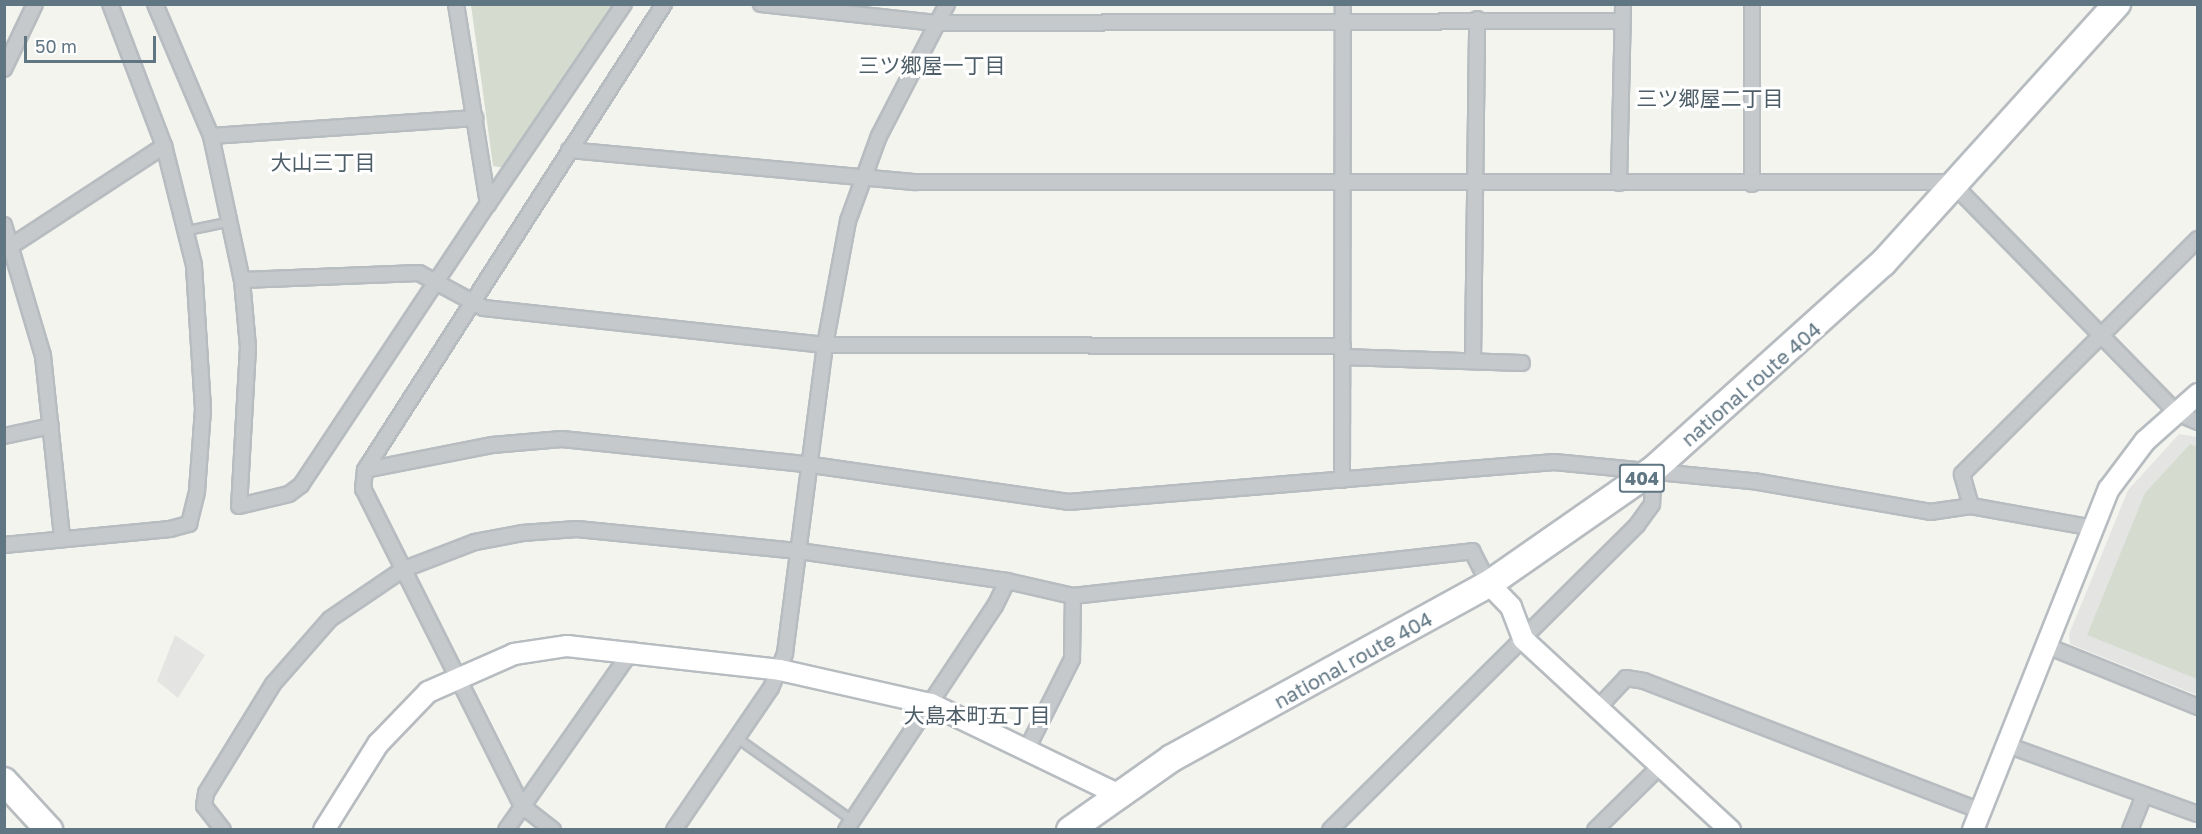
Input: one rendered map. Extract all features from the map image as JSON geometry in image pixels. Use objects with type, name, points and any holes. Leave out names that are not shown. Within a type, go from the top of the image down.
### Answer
[{"type":"highway","name":"national route 404","points":[[1070,830],[1117,794],[1172,758],[1489,584],[1654,469],[1867,279],[1951,182],[2117,4]]},
{"type":"highway","points":[[4,781],[49,830]]},
{"type":"street","points":[[4,69],[35,4]]},
{"type":"street","points":[[4,544],[189,524],[197,491],[203,409],[199,305],[187,230],[164,146],[110,4]]},
{"type":"street","points":[[155,4],[211,136],[232,221],[242,280],[248,347],[239,506],[289,494],[301,486],[436,280],[624,4]]},
{"type":"street","points":[[456,4],[488,204]]},
{"type":"street","points":[[553,830],[522,806],[455,677],[363,489],[365,470],[469,302],[664,4]]},
{"type":"street","points":[[761,4],[936,23],[1343,25],[1477,19],[1622,21]]},
{"type":"street","points":[[674,830],[780,670],[812,465],[836,270],[862,180],[903,84],[947,4]]},
{"type":"street","points":[[1342,480],[1343,4]]},
{"type":"street","points":[[1619,183],[1623,4]]},
{"type":"street","points":[[1752,4],[1752,183]]},
{"type":"street","points":[[1473,360],[1477,19]]},
{"type":"street","points":[[211,136],[475,118]]},
{"type":"street","points":[[8,247],[164,146]]},
{"type":"street","points":[[569,150],[862,180],[1341,184],[1951,182],[2177,413],[2198,422]]},
{"type":"street","points":[[4,225],[8,247],[34,314],[51,426],[62,536]]},
{"type":"street","points":[[1971,506],[1962,474],[2101,333],[2198,239]]},
{"type":"street","points":[[242,280],[399,273],[436,280],[469,302],[516,312],[825,345],[1342,352],[1521,363]]},
{"type":"street","points":[[1973,830],[2093,528],[2118,474],[2145,441],[2198,394]]},
{"type":"street","points":[[4,436],[51,426]]},
{"type":"street","points":[[365,470],[492,444],[562,439],[812,465],[1068,502],[1554,462],[1654,469],[1930,512],[1971,506],[2093,528]]},
{"type":"street","points":[[1330,830],[1637,525],[1652,504],[1654,469]]},
{"type":"street","points":[[223,830],[204,806],[206,793],[273,684],[330,619],[402,570],[475,542],[577,529],[799,551],[1007,581],[1073,596],[1472,551],[1489,584],[1511,607],[1522,639],[1596,710],[1730,830]]},
{"type":"street","points":[[849,825],[931,704],[1007,581]]},
{"type":"street","points":[[1027,749],[1072,659],[1073,596]]},
{"type":"street","points":[[324,830],[378,744],[429,692],[455,677],[514,654],[567,646],[632,650],[780,670],[931,704],[1117,794]]},
{"type":"street","points":[[2047,646],[2198,707]]},
{"type":"street","points":[[506,830],[632,650]]},
{"type":"street","points":[[1596,710],[1626,678],[1644,681],[1981,811]]},
{"type":"street","points":[[2007,745],[2198,814]]},
{"type":"street","points":[[1595,830],[1659,767]]},
{"type":"street","points":[[2130,830],[2144,795]]},
{"type":"lane","points":[[187,230],[232,221]]},
{"type":"lane","points":[[736,738],[849,825]]},
{"type":"shaded area","points":[[471,5],[613,5],[505,168],[493,166]]},
{"type":"shaded area","points":[[2179,434],[2197,437],[2197,695],[2070,644],[2069,634],[2128,490]]},
{"type":"shaded area","points":[[2190,444],[2198,447],[2197,679],[2087,635],[2145,493]]},
{"type":"shaded area","points":[[175,635],[205,655],[178,698],[157,681]]},
{"type":"district","name":"三ツ郷屋一丁目","points":[[932,65]]},
{"type":"district","name":"三ツ郷屋二丁目","points":[[1710,98]]},
{"type":"district","name":"大山三丁目","points":[[323,162]]},
{"type":"district","name":"大島本町五丁目","points":[[977,715]]}]
